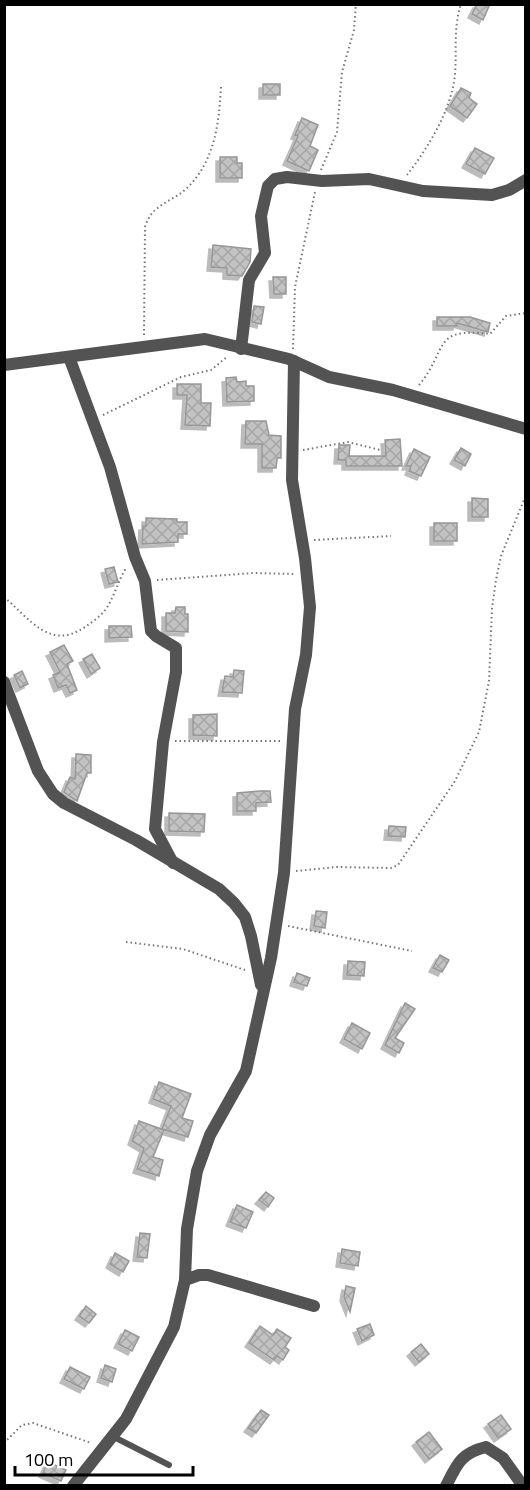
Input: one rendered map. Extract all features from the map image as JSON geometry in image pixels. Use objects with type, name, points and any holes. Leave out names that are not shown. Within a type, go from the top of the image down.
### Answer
[{"type":"street","points":[[241,349],[249,280],[265,253],[260,226],[268,186],[275,179],[287,177],[315,180],[369,180],[423,191],[492,195],[509,190],[525,180]]},
{"type":"street","points":[[4,365],[201,338],[292,360],[329,377],[393,390],[525,429]]},
{"type":"street","points":[[69,357],[110,467],[135,557],[145,581],[151,631],[156,636],[172,643],[177,654],[163,742],[155,828],[172,863]]},
{"type":"street","points":[[73,1485],[114,1437],[136,1404],[174,1327],[185,1280],[187,1229],[197,1171],[210,1135],[246,1071],[263,996],[284,873],[292,741],[308,633],[307,575],[293,494],[292,360]]},
{"type":"street","points":[[5,685],[38,771],[53,794],[64,803],[112,826],[219,890],[234,903],[245,917],[260,972],[263,996]]},
{"type":"street","points":[[185,1280],[208,1275],[314,1306]]},
{"type":"street","points":[[446,1485],[457,1464],[469,1451],[486,1447],[503,1458],[524,1485]]},
{"type":"lane","points":[[114,1437],[169,1466]]},
{"type":"path","points":[[292,360],[295,287],[313,202],[315,180],[326,162],[337,132],[342,72],[354,30],[356,4]]},
{"type":"path","points":[[397,186],[423,152],[451,93],[456,71],[455,26],[461,4]]},
{"type":"path","points":[[143,347],[146,309],[145,226],[150,212],[178,195],[198,175],[216,139],[221,87]]},
{"type":"path","points":[[393,390],[413,388],[421,383],[444,344],[455,333],[473,331],[490,334],[506,316],[525,313]]},
{"type":"path","points":[[92,419],[115,411],[181,377],[211,370],[241,349]]},
{"type":"path","points":[[291,450],[322,449],[348,442],[380,450]]},
{"type":"path","points":[[284,873],[338,867],[380,868],[398,865],[455,781],[479,732],[489,681],[492,608],[496,580],[501,556],[525,495]]},
{"type":"path","points":[[302,540],[392,536]]},
{"type":"path","points":[[4,597],[44,632],[57,637],[68,637],[106,609],[125,570],[135,557]]},
{"type":"path","points":[[145,581],[261,573],[307,575]]},
{"type":"path","points":[[163,742],[292,741]]},
{"type":"path","points":[[277,923],[412,951]]},
{"type":"path","points":[[126,942],[183,949],[233,968],[260,972]]},
{"type":"path","points":[[4,1443],[22,1425],[33,1423],[82,1438],[100,1452]]},
{"type":"building","points":[[477,4],[490,4],[483,20],[472,14]]},
{"type":"building","points":[[263,84],[280,84],[280,95],[263,95]]},
{"type":"building","points":[[461,88],[471,93],[469,98],[477,104],[467,118],[450,106]]},
{"type":"building","points":[[302,118],[318,125],[310,146],[318,150],[309,171],[287,161],[298,136],[295,135]]},
{"type":"building","points":[[475,148],[494,158],[485,174],[466,164]]},
{"type":"building","points":[[220,157],[237,157],[237,163],[242,163],[242,178],[220,178]]},
{"type":"building","points":[[213,245],[251,249],[250,262],[242,276],[227,275],[227,268],[211,267]]},
{"type":"building","points":[[273,277],[286,277],[286,294],[274,294]]},
{"type":"building","points":[[254,306],[264,307],[261,324],[252,322]]},
{"type":"building","points":[[437,317],[470,317],[490,323],[488,332],[457,323],[457,326],[437,326]]},
{"type":"building","points":[[236,377],[237,382],[246,381],[246,386],[254,386],[254,401],[227,402],[226,378]]},
{"type":"building","points":[[177,384],[201,384],[201,403],[211,403],[210,426],[185,425],[187,395],[177,395]]},
{"type":"building","points":[[246,421],[266,421],[269,435],[281,436],[281,458],[277,458],[276,468],[262,468],[262,444],[245,444]]},
{"type":"building","points":[[400,439],[402,466],[346,466],[346,460],[338,460],[339,445],[350,445],[349,456],[386,456],[385,440]]},
{"type":"building","points":[[461,448],[471,454],[465,466],[454,460]]},
{"type":"building","points":[[414,449],[430,457],[421,476],[409,471],[411,466],[406,466]]},
{"type":"building","points":[[472,498],[488,499],[488,517],[472,517]]},
{"type":"building","points":[[146,518],[177,519],[177,522],[187,522],[187,534],[178,534],[178,542],[142,544]]},
{"type":"building","points":[[434,523],[457,523],[457,541],[434,541]]},
{"type":"building","points":[[114,567],[118,582],[109,584],[105,569]]},
{"type":"building","points":[[176,607],[185,607],[185,614],[188,614],[188,632],[166,631],[166,613],[175,613]]},
{"type":"building","points":[[109,626],[131,626],[132,637],[109,638]]},
{"type":"building","points":[[64,645],[73,661],[67,664],[77,690],[70,693],[66,685],[58,688],[53,675],[60,672],[50,652]]},
{"type":"building","points":[[92,654],[100,668],[91,674],[83,659]]},
{"type":"building","points":[[234,670],[244,671],[242,693],[222,692],[225,676],[233,677]]},
{"type":"building","points":[[22,671],[28,684],[20,688],[14,675]]},
{"type":"building","points":[[217,714],[217,736],[193,735],[193,715]]},
{"type":"building","points":[[76,754],[91,755],[91,773],[87,773],[77,801],[64,792],[70,777],[75,779]]},
{"type":"building","points":[[270,791],[271,802],[256,803],[256,811],[237,811],[237,793]]},
{"type":"building","points":[[169,813],[205,814],[204,832],[169,831]]},
{"type":"building","points":[[389,826],[406,827],[405,837],[388,836]]},
{"type":"building","points":[[316,911],[327,912],[325,928],[314,926]]},
{"type":"building","points":[[440,955],[449,960],[442,972],[433,968]]},
{"type":"building","points":[[348,961],[365,962],[364,976],[347,975]]},
{"type":"building","points":[[297,973],[310,978],[307,986],[294,982]]},
{"type":"building","points":[[405,1003],[415,1009],[395,1038],[404,1043],[399,1053],[385,1045]]},
{"type":"building","points":[[352,1023],[370,1033],[362,1049],[344,1039]]},
{"type":"building","points":[[159,1082],[191,1094],[182,1118],[193,1121],[188,1137],[162,1129],[171,1106],[153,1099]]},
{"type":"building","points":[[139,1121],[164,1130],[153,1157],[163,1160],[159,1176],[137,1169],[144,1148],[132,1141]]},
{"type":"building","points":[[266,1192],[274,1198],[268,1207],[259,1200]]},
{"type":"building","points":[[237,1205],[253,1212],[246,1228],[230,1222]]},
{"type":"building","points":[[140,1233],[150,1234],[147,1258],[137,1257]]},
{"type":"building","points":[[342,1249],[360,1252],[358,1266],[340,1263]]},
{"type":"building","points":[[115,1253],[129,1261],[123,1272],[110,1264]]},
{"type":"building","points":[[346,1286],[355,1288],[350,1312],[344,1297]]},
{"type":"building","points":[[86,1306],[96,1314],[89,1323],[79,1316]]},
{"type":"building","points":[[370,1324],[374,1335],[362,1341],[357,1329]]},
{"type":"building","points":[[260,1326],[273,1335],[277,1329],[291,1338],[285,1347],[289,1350],[283,1360],[277,1356],[274,1360],[249,1343]]},
{"type":"building","points":[[125,1330],[139,1337],[132,1351],[118,1344]]},
{"type":"building","points":[[421,1344],[429,1354],[419,1362],[411,1352]]},
{"type":"building","points":[[105,1365],[116,1369],[112,1382],[101,1378]]},
{"type":"building","points":[[70,1367],[90,1377],[84,1389],[64,1379]]},
{"type":"building","points":[[261,1410],[269,1415],[256,1433],[248,1428]]},
{"type":"building","points":[[501,1415],[511,1429],[498,1438],[488,1424]]},
{"type":"building","points":[[429,1432],[442,1449],[429,1459],[416,1442]]},
{"type":"building","points":[[48,1462],[66,1470],[61,1481],[43,1473]]}]
